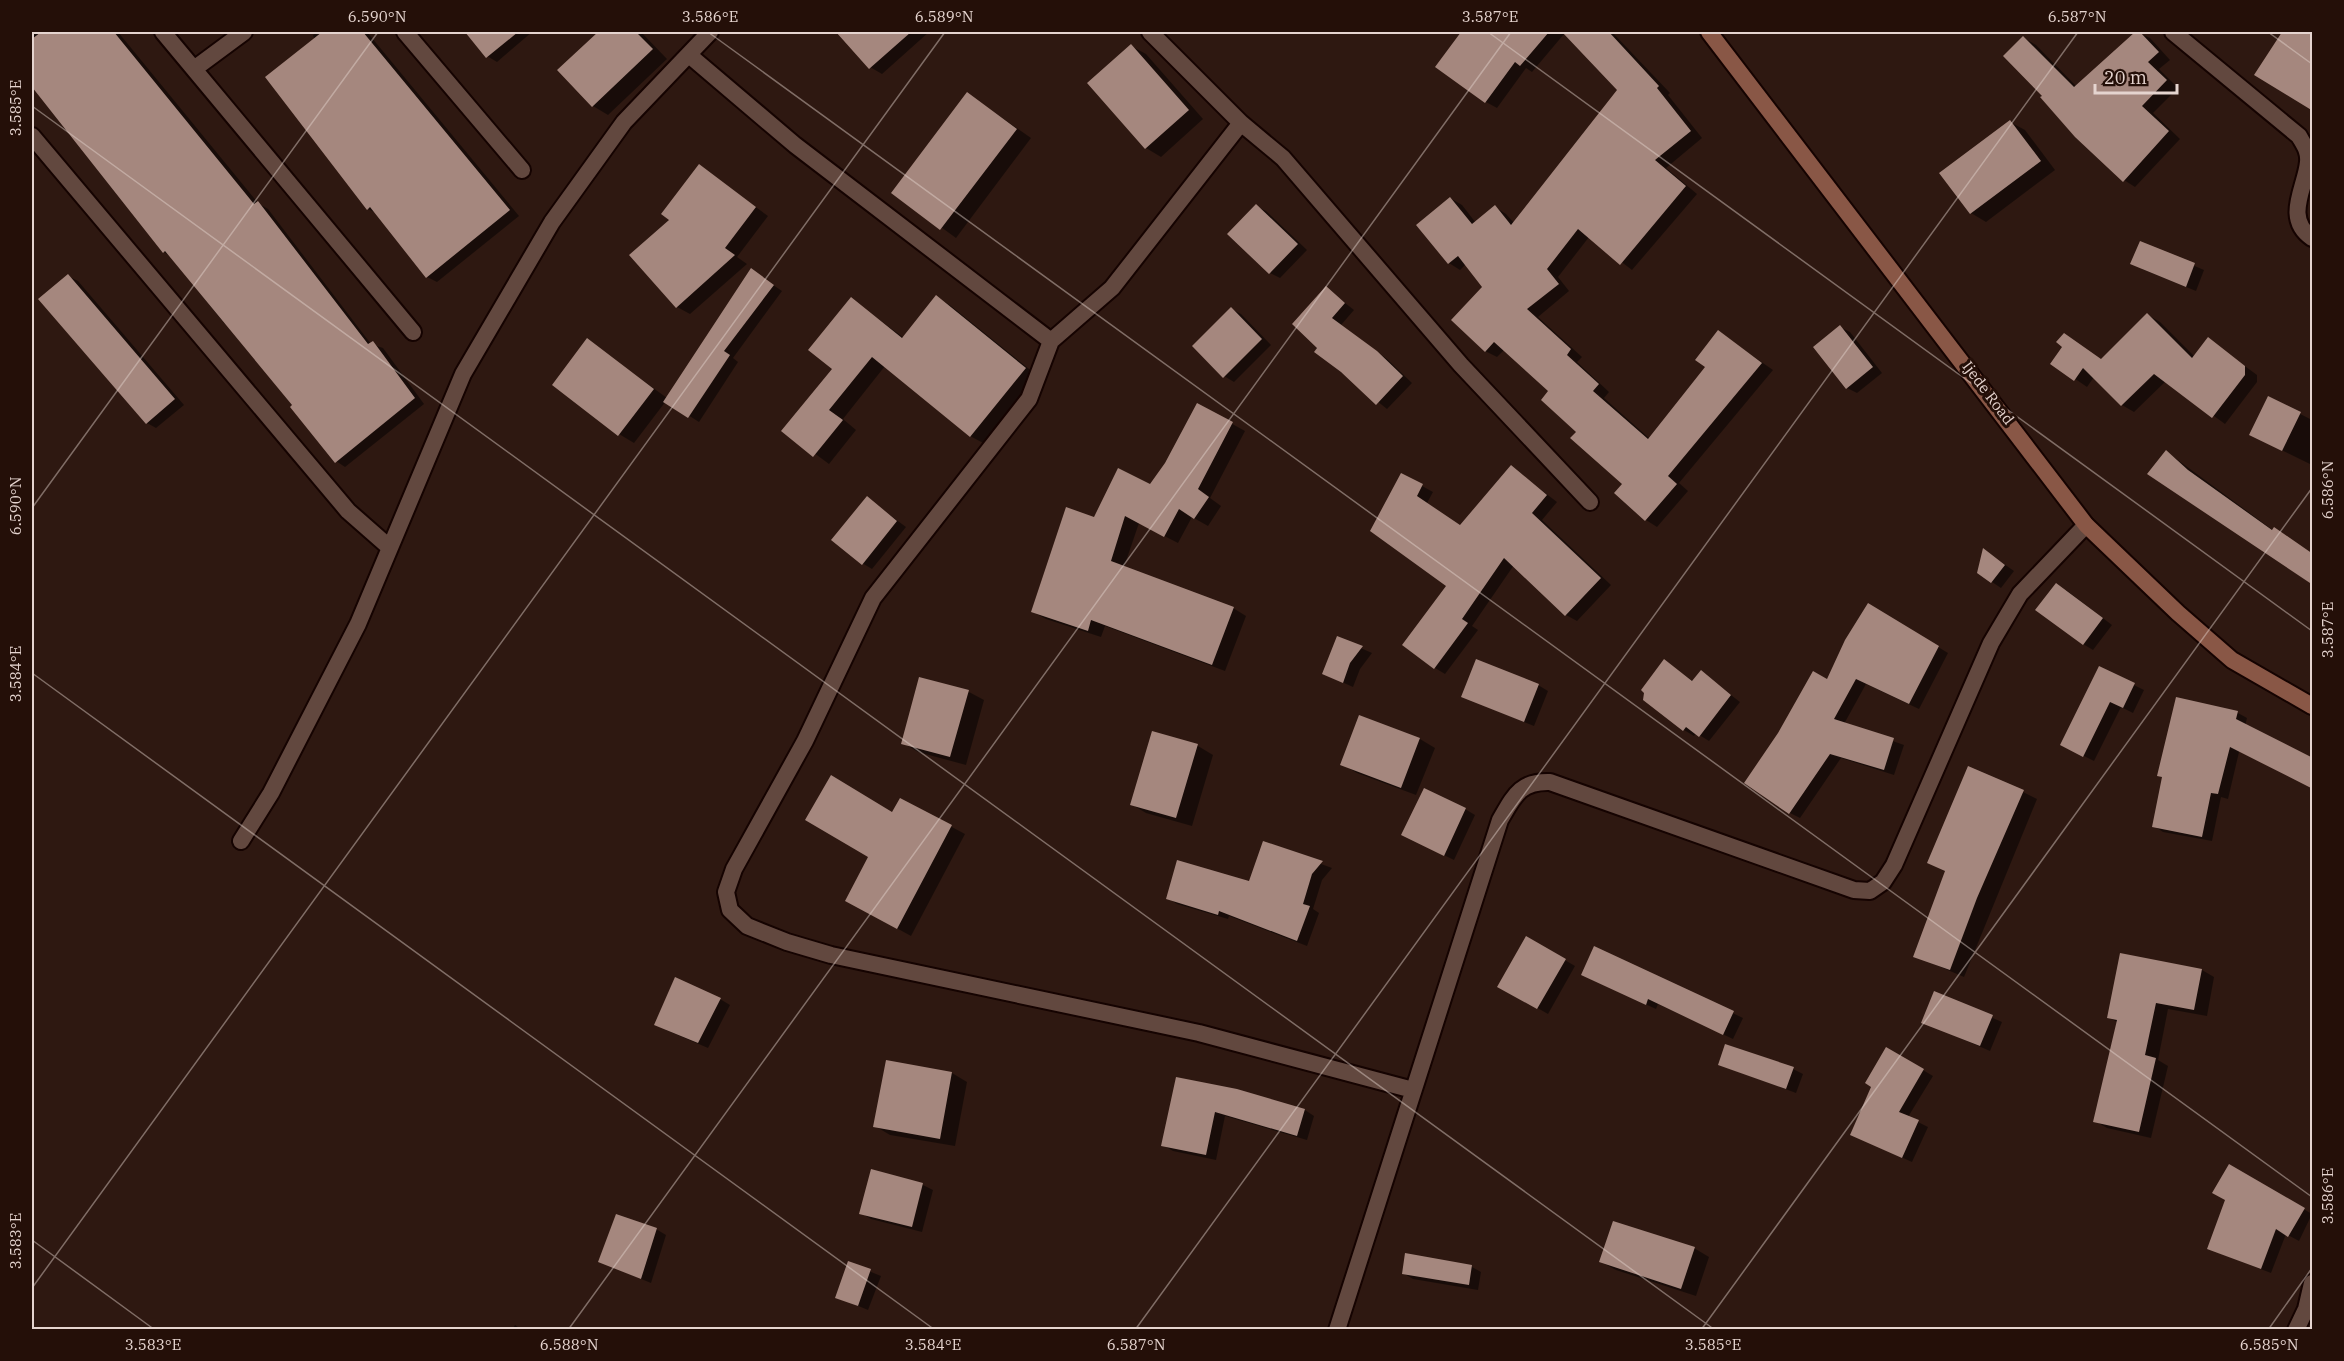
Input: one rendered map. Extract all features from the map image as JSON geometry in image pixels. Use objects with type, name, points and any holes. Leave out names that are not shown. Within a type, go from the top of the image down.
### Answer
[{"type":"main road","name":"Ijede Road","points":[[1709,32],[2086,525],[2178,613],[2232,660],[2313,706]]},
{"type":"street","points":[[163,32],[413,332]]},
{"type":"street","points":[[194,69],[244,32]]},
{"type":"street","points":[[405,32],[522,170]]},
{"type":"street","points":[[241,841],[271,793],[358,624],[463,374],[552,222],[624,122],[710,32]]},
{"type":"street","points":[[1150,32],[1240,123],[1283,158],[1461,365],[1590,502]]},
{"type":"street","points":[[2173,32],[2299,136],[2307,149],[2308,164],[2298,194],[2298,218],[2313,238]]},
{"type":"street","points":[[689,55],[795,145],[1051,341]]},
{"type":"street","points":[[1240,123],[1112,288],[1051,341],[1029,399],[873,598],[806,741],[734,869],[726,892],[730,910],[747,926],[831,955],[1198,1033],[1413,1090]]},
{"type":"street","points":[[32,136],[348,511],[389,547]]},
{"type":"street","points":[[1337,1329],[1500,820],[1515,794],[1533,781],[1550,782],[1854,890],[1870,891],[1883,882],[1894,865],[1991,643],[2020,594],[2086,525]]},
{"type":"street","points":[[2296,1329],[2306,1309],[2313,1283]]},
{"type":"building","points":[[41,32],[114,32],[254,204],[258,201],[368,344],[373,341],[415,398],[335,463],[290,407],[292,405],[165,251],[163,253],[32,87],[32,39]]},
{"type":"building","points":[[322,32],[363,32],[510,210],[426,278],[370,207],[367,210],[265,77]]},
{"type":"building","points":[[465,32],[518,32],[486,58]]},
{"type":"building","points":[[598,32],[636,32],[653,49],[592,107],[557,70]]},
{"type":"building","points":[[836,32],[911,32],[869,69]]},
{"type":"building","points":[[1461,32],[1549,32],[1520,66],[1515,62],[1485,103],[1435,67]]},
{"type":"building","points":[[1562,32],[1609,32],[1659,86],[1657,88],[1691,131],[1655,160],[1686,186],[1620,265],[1578,229],[1547,269],[1559,284],[1527,309],[1571,349],[1567,355],[1599,384],[1593,391],[1648,439],[1705,367],[1695,360],[1718,330],[1762,363],[1668,476],[1677,484],[1645,521],[1614,493],[1622,484],[1570,438],[1576,432],[1541,400],[1548,391],[1494,342],[1485,352],[1451,320],[1482,287],[1458,256],[1448,264],[1416,225],[1450,197],[1472,224],[1495,205],[1511,225],[1617,90]]},
{"type":"building","points":[[2135,32],[2140,32],[2159,52],[2148,62],[2167,80],[2142,106],[2169,131],[2123,182],[2075,137],[2040,97],[2042,96],[2003,56],[2023,36],[2074,87]]},
{"type":"building","points":[[2282,32],[2313,32],[2313,111],[2254,75]]},
{"type":"building","points":[[1131,44],[1189,110],[1145,149],[1087,83]]},
{"type":"building","points":[[967,92],[1017,129],[940,230],[891,193]]},
{"type":"building","points":[[2010,120],[2041,161],[1970,214],[1939,173]]},
{"type":"building","points":[[699,164],[756,207],[725,248],[735,255],[676,308],[629,255],[669,220],[661,214]]},
{"type":"building","points":[[1256,204],[1298,244],[1269,274],[1227,234]]},
{"type":"building","points":[[2140,241],[2195,263],[2186,287],[2130,264]]},
{"type":"building","points":[[751,268],[774,285],[724,351],[730,355],[688,418],[663,402]]},
{"type":"building","points":[[68,274],[175,399],[146,424],[38,299]]},
{"type":"building","points":[[1326,286],[1345,303],[1332,318],[1377,351],[1403,376],[1376,405],[1341,372],[1314,352],[1317,348],[1292,324]]},
{"type":"building","points":[[936,295],[1026,368],[970,437],[872,357],[829,410],[843,420],[813,457],[781,431],[832,369],[808,350],[851,297],[902,338]]},
{"type":"building","points":[[1231,307],[1262,339],[1223,378],[1192,346]]},
{"type":"building","points":[[2147,313],[2192,358],[2208,337],[2245,366],[2245,375],[2212,418],[2154,374],[2121,406],[2083,368],[2074,381],[2050,364],[2062,347],[2056,342],[2064,333],[2101,359]]},
{"type":"building","points":[[1840,325],[1873,367],[1846,389],[1813,347]]},
{"type":"building","points":[[587,338],[654,389],[618,436],[552,385]]},
{"type":"building","points":[[2268,396],[2301,412],[2282,451],[2249,435]]},
{"type":"building","points":[[1197,403],[1233,422],[1198,489],[1209,497],[1194,519],[1179,509],[1164,537],[1125,516],[1111,561],[1234,607],[1212,665],[1091,620],[1088,631],[1031,612],[1066,507],[1094,517],[1118,468],[1150,484],[1165,463]]},
{"type":"building","points":[[2166,450],[2188,470],[2272,530],[2274,527],[2313,554],[2313,585],[2147,474]]},
{"type":"building","points":[[1511,465],[1547,495],[1532,513],[1601,578],[1565,616],[1504,558],[1462,619],[1468,623],[1434,669],[1402,645],[1446,586],[1370,531],[1401,473],[1423,484],[1417,496],[1460,525]]},
{"type":"building","points":[[867,496],[897,521],[862,565],[831,540]]},
{"type":"building","points":[[1983,548],[2005,565],[1991,583],[1977,573]]},
{"type":"building","points":[[2056,583],[2103,618],[2083,645],[2035,610]]},
{"type":"building","points":[[1868,603],[1939,646],[1909,704],[1856,679],[1834,719],[1894,738],[1884,770],[1830,754],[1789,814],[1744,783],[1778,733],[1813,671],[1827,679],[1845,640]]},
{"type":"building","points":[[1337,636],[1363,646],[1350,663],[1343,683],[1322,674]]},
{"type":"building","points":[[1476,659],[1539,684],[1524,722],[1461,697]]},
{"type":"building","points":[[1664,659],[1692,681],[1701,670],[1731,695],[1699,737],[1686,727],[1683,731],[1643,700],[1644,693],[1641,690]]},
{"type":"building","points":[[2099,666],[2135,683],[2123,708],[2110,702],[2083,757],[2060,745]]},
{"type":"building","points":[[919,677],[969,690],[950,757],[901,744]]},
{"type":"building","points":[[2176,697],[2238,711],[2236,719],[2313,758],[2313,789],[2230,747],[2218,794],[2211,793],[2202,837],[2152,827],[2162,777],[2157,776]]},
{"type":"building","points":[[1359,715],[1420,738],[1401,788],[1340,765]]},
{"type":"building","points":[[1152,731],[1198,744],[1176,818],[1130,805]]},
{"type":"building","points":[[1968,766],[2024,790],[1977,898],[1950,970],[1913,957],[1945,871],[1927,863]]},
{"type":"building","points":[[831,775],[892,812],[900,798],[952,825],[897,929],[845,901],[868,857],[805,820]]},
{"type":"building","points":[[1424,788],[1466,808],[1444,856],[1401,835]]},
{"type":"building","points":[[1263,841],[1323,861],[1312,874],[1303,904],[1310,906],[1297,941],[1219,911],[1218,915],[1166,899],[1177,860],[1249,881]]},
{"type":"building","points":[[1526,936],[1566,959],[1537,1009],[1497,987]]},
{"type":"building","points":[[1594,946],[1734,1011],[1723,1035],[1648,999],[1646,1005],[1581,975]]},
{"type":"building","points":[[2120,953],[2202,969],[2194,1010],[2156,1003],[2145,1055],[2156,1058],[2139,1132],[2093,1122],[2117,1020],[2107,1018]]},
{"type":"building","points":[[675,977],[721,998],[698,1043],[654,1025]]},
{"type":"building","points":[[1934,991],[1993,1015],[1980,1046],[1921,1023]]},
{"type":"building","points":[[1725,1044],[1794,1067],[1786,1089],[1718,1065]]},
{"type":"building","points":[[1886,1047],[1924,1069],[1899,1112],[1919,1120],[1902,1158],[1850,1135],[1871,1087],[1865,1083]]},
{"type":"building","points":[[886,1060],[952,1072],[940,1139],[873,1127]]},
{"type":"building","points":[[1176,1077],[1237,1089],[1305,1109],[1297,1136],[1215,1112],[1206,1155],[1161,1146]]},
{"type":"building","points":[[2229,1164],[2305,1208],[2288,1237],[2276,1229],[2261,1269],[2207,1249],[2225,1200],[2212,1193]]},
{"type":"building","points":[[871,1169],[923,1183],[912,1227],[859,1214]]},
{"type":"building","points":[[616,1214],[657,1228],[641,1279],[598,1262]]},
{"type":"building","points":[[1613,1221],[1695,1247],[1681,1289],[1599,1262]]},
{"type":"building","points":[[1405,1253],[1472,1265],[1469,1285],[1402,1274]]},
{"type":"building","points":[[848,1261],[871,1269],[858,1306],[835,1298]]}]
